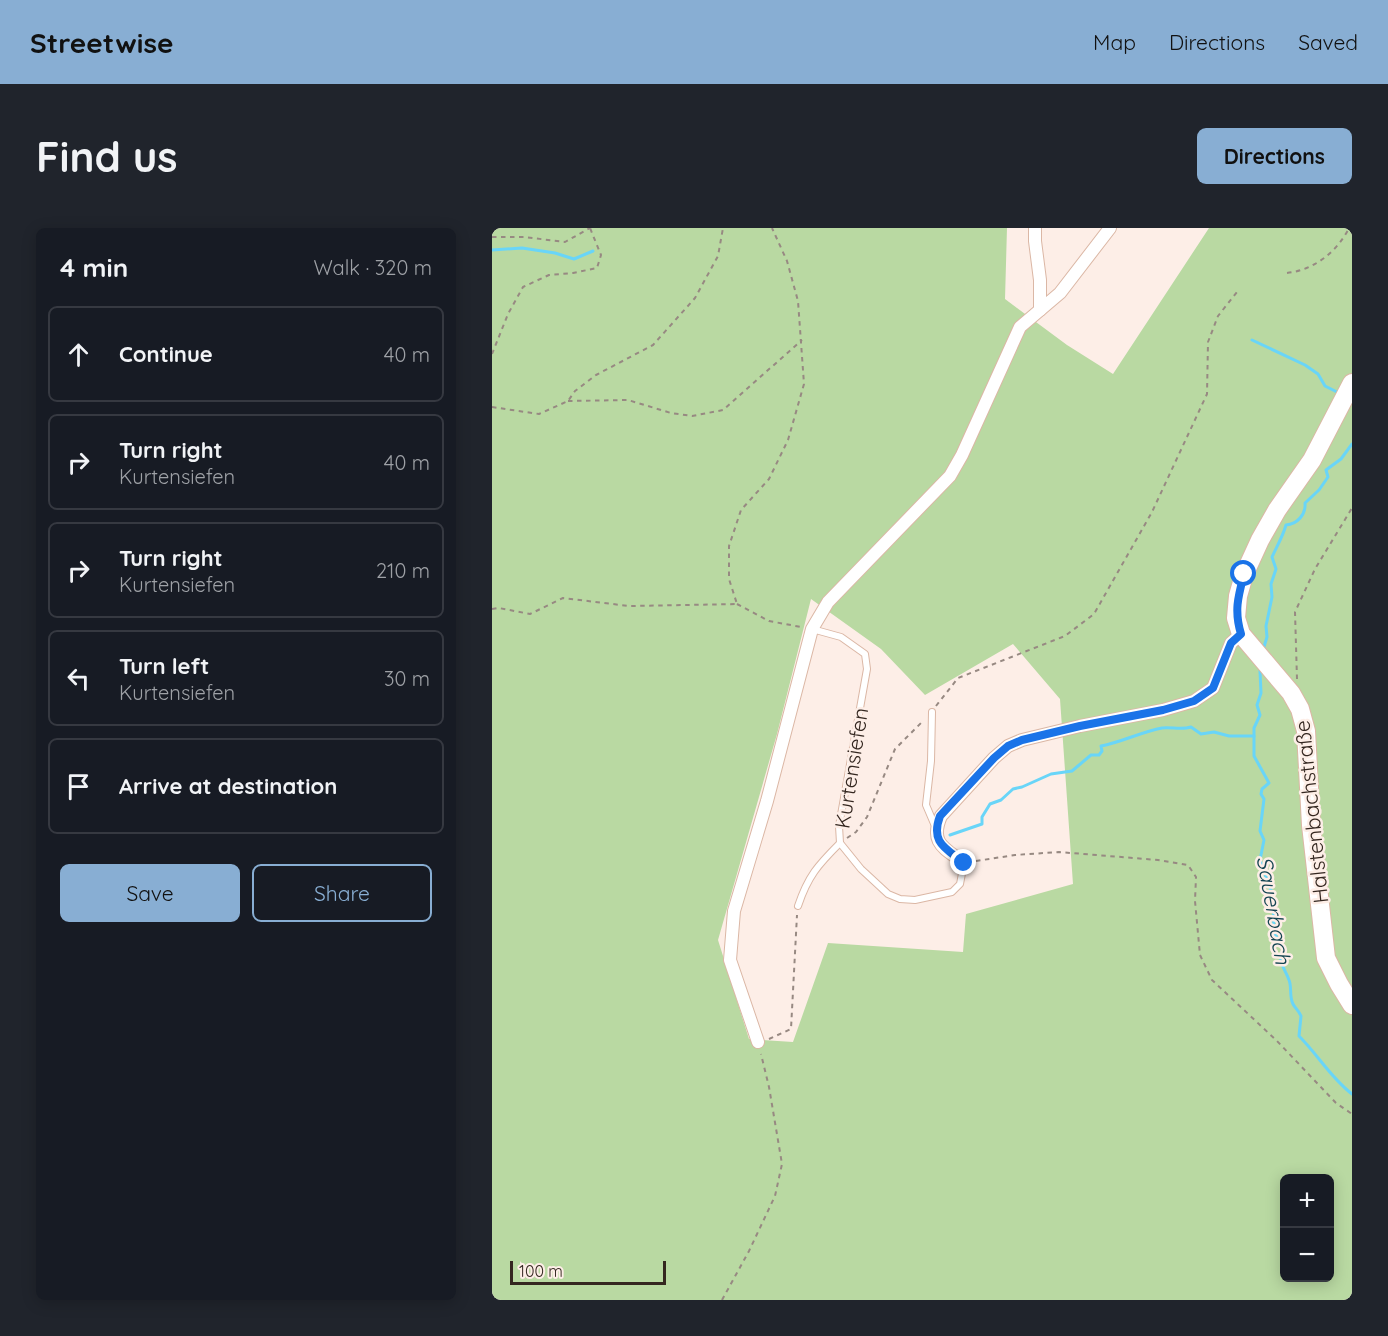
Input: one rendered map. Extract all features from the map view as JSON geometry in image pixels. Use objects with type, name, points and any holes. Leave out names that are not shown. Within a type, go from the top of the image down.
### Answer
[{"type":"street","points":[[1035,228],[1040,280],[1040,310]]},
{"type":"street","points":[[758,1042],[730,960],[734,911],[767,801],[812,629],[828,602],[950,476],[962,455],[1020,327],[1060,293],[1110,228]]},
{"type":"street","points":[[964,863],[947,852],[939,843],[936,828],[940,816],[1008,746],[1022,740],[1080,726],[1163,710],[1194,701],[1213,688],[1231,643],[1241,634],[1236,618],[1238,596],[1244,574],[1277,510],[1312,460],[1352,383]]},
{"type":"street","name":"Halstenbachstraße","points":[[1241,634],[1290,693],[1300,709],[1306,731],[1311,825],[1326,958],[1352,1005]]},
{"type":"lane","name":"Kurtensiefen","points":[[812,629],[841,637],[865,654],[867,669],[839,826],[840,843],[861,869],[881,888],[900,899],[915,900],[952,892],[960,884],[964,863]]},
{"type":"lane","points":[[932,712],[931,761],[926,806],[936,828]]},
{"type":"lane","points":[[798,906],[804,887],[815,868],[840,843]]},
{"type":"path","points":[[492,237],[524,237],[565,242],[590,228],[600,255],[597,268],[549,275],[524,286],[508,314],[492,354]]},
{"type":"path","points":[[568,401],[575,391],[596,375],[654,345],[695,298],[718,256],[723,228]]},
{"type":"path","points":[[736,604],[729,579],[729,546],[741,510],[769,479],[788,440],[804,384],[798,301],[787,261],[772,228]]},
{"type":"path","points":[[1287,273],[1306,269],[1326,257],[1349,228]]},
{"type":"path","points":[[840,843],[856,832],[867,817],[895,749],[932,712],[958,678],[1065,636],[1094,614],[1152,512],[1207,394],[1208,342],[1218,316],[1237,292]]},
{"type":"path","points":[[492,407],[539,414],[568,401],[628,400],[671,413],[692,416],[723,410],[802,340]]},
{"type":"path","points":[[1290,693],[1298,684],[1295,612],[1315,568],[1352,508]]},
{"type":"path","points":[[492,609],[499,608],[530,614],[563,598],[629,606],[736,604],[769,621],[812,629]]},
{"type":"path","points":[[964,863],[1015,855],[1059,852],[1158,860],[1188,865],[1196,878],[1195,902],[1200,955],[1212,980],[1229,999],[1277,1041],[1336,1103],[1352,1114]]},
{"type":"path","points":[[722,1300],[749,1251],[775,1196],[782,1164],[769,1088],[758,1042],[790,1029],[798,906]]},
{"type":"green space","points":[[492,228],[1007,228],[1005,299],[1067,345],[1113,374],[1209,228],[1352,228],[1352,1300],[492,1300]],"holes":[[[811,599],[881,649],[925,695],[1013,644],[1060,699],[1073,884],[966,914],[963,952],[828,943],[793,1042],[749,1039],[718,940],[777,734]]]},
{"type":"waterway","points":[[492,250],[522,248],[555,253],[574,259],[593,251]]},
{"type":"waterway","points":[[1252,340],[1305,365],[1318,374],[1325,386],[1339,393]]},
{"type":"waterway","name":"Sauerbach","points":[[1263,650],[1272,597],[1271,584],[1276,569],[1272,557],[1286,525],[1300,518],[1305,503],[1319,490],[1328,477],[1326,470],[1341,459],[1352,444]]},
{"type":"waterway","name":"Sauerbach","points":[[1260,671],[1261,693],[1257,705],[1260,715],[1254,728],[1254,756],[1269,783],[1262,789],[1261,794],[1264,799],[1260,831],[1264,840],[1260,860],[1273,896],[1274,933],[1284,948],[1281,961],[1290,983],[1292,1001],[1301,1016],[1299,1036],[1352,1094]]},
{"type":"waterway","points":[[950,835],[982,824],[982,817],[990,804],[1001,800],[1013,789],[1051,774],[1072,771],[1091,755],[1099,755],[1102,751],[1101,746],[1162,728],[1191,727],[1201,734],[1214,732],[1229,736],[1254,736]]},
{"type":"route","points":[[964,863],[947,852],[939,843],[936,828],[940,816],[1008,746],[1022,740],[1080,726],[1163,710],[1194,701],[1213,688],[1231,643],[1241,634],[1236,618],[1238,596],[1244,574]]}]
